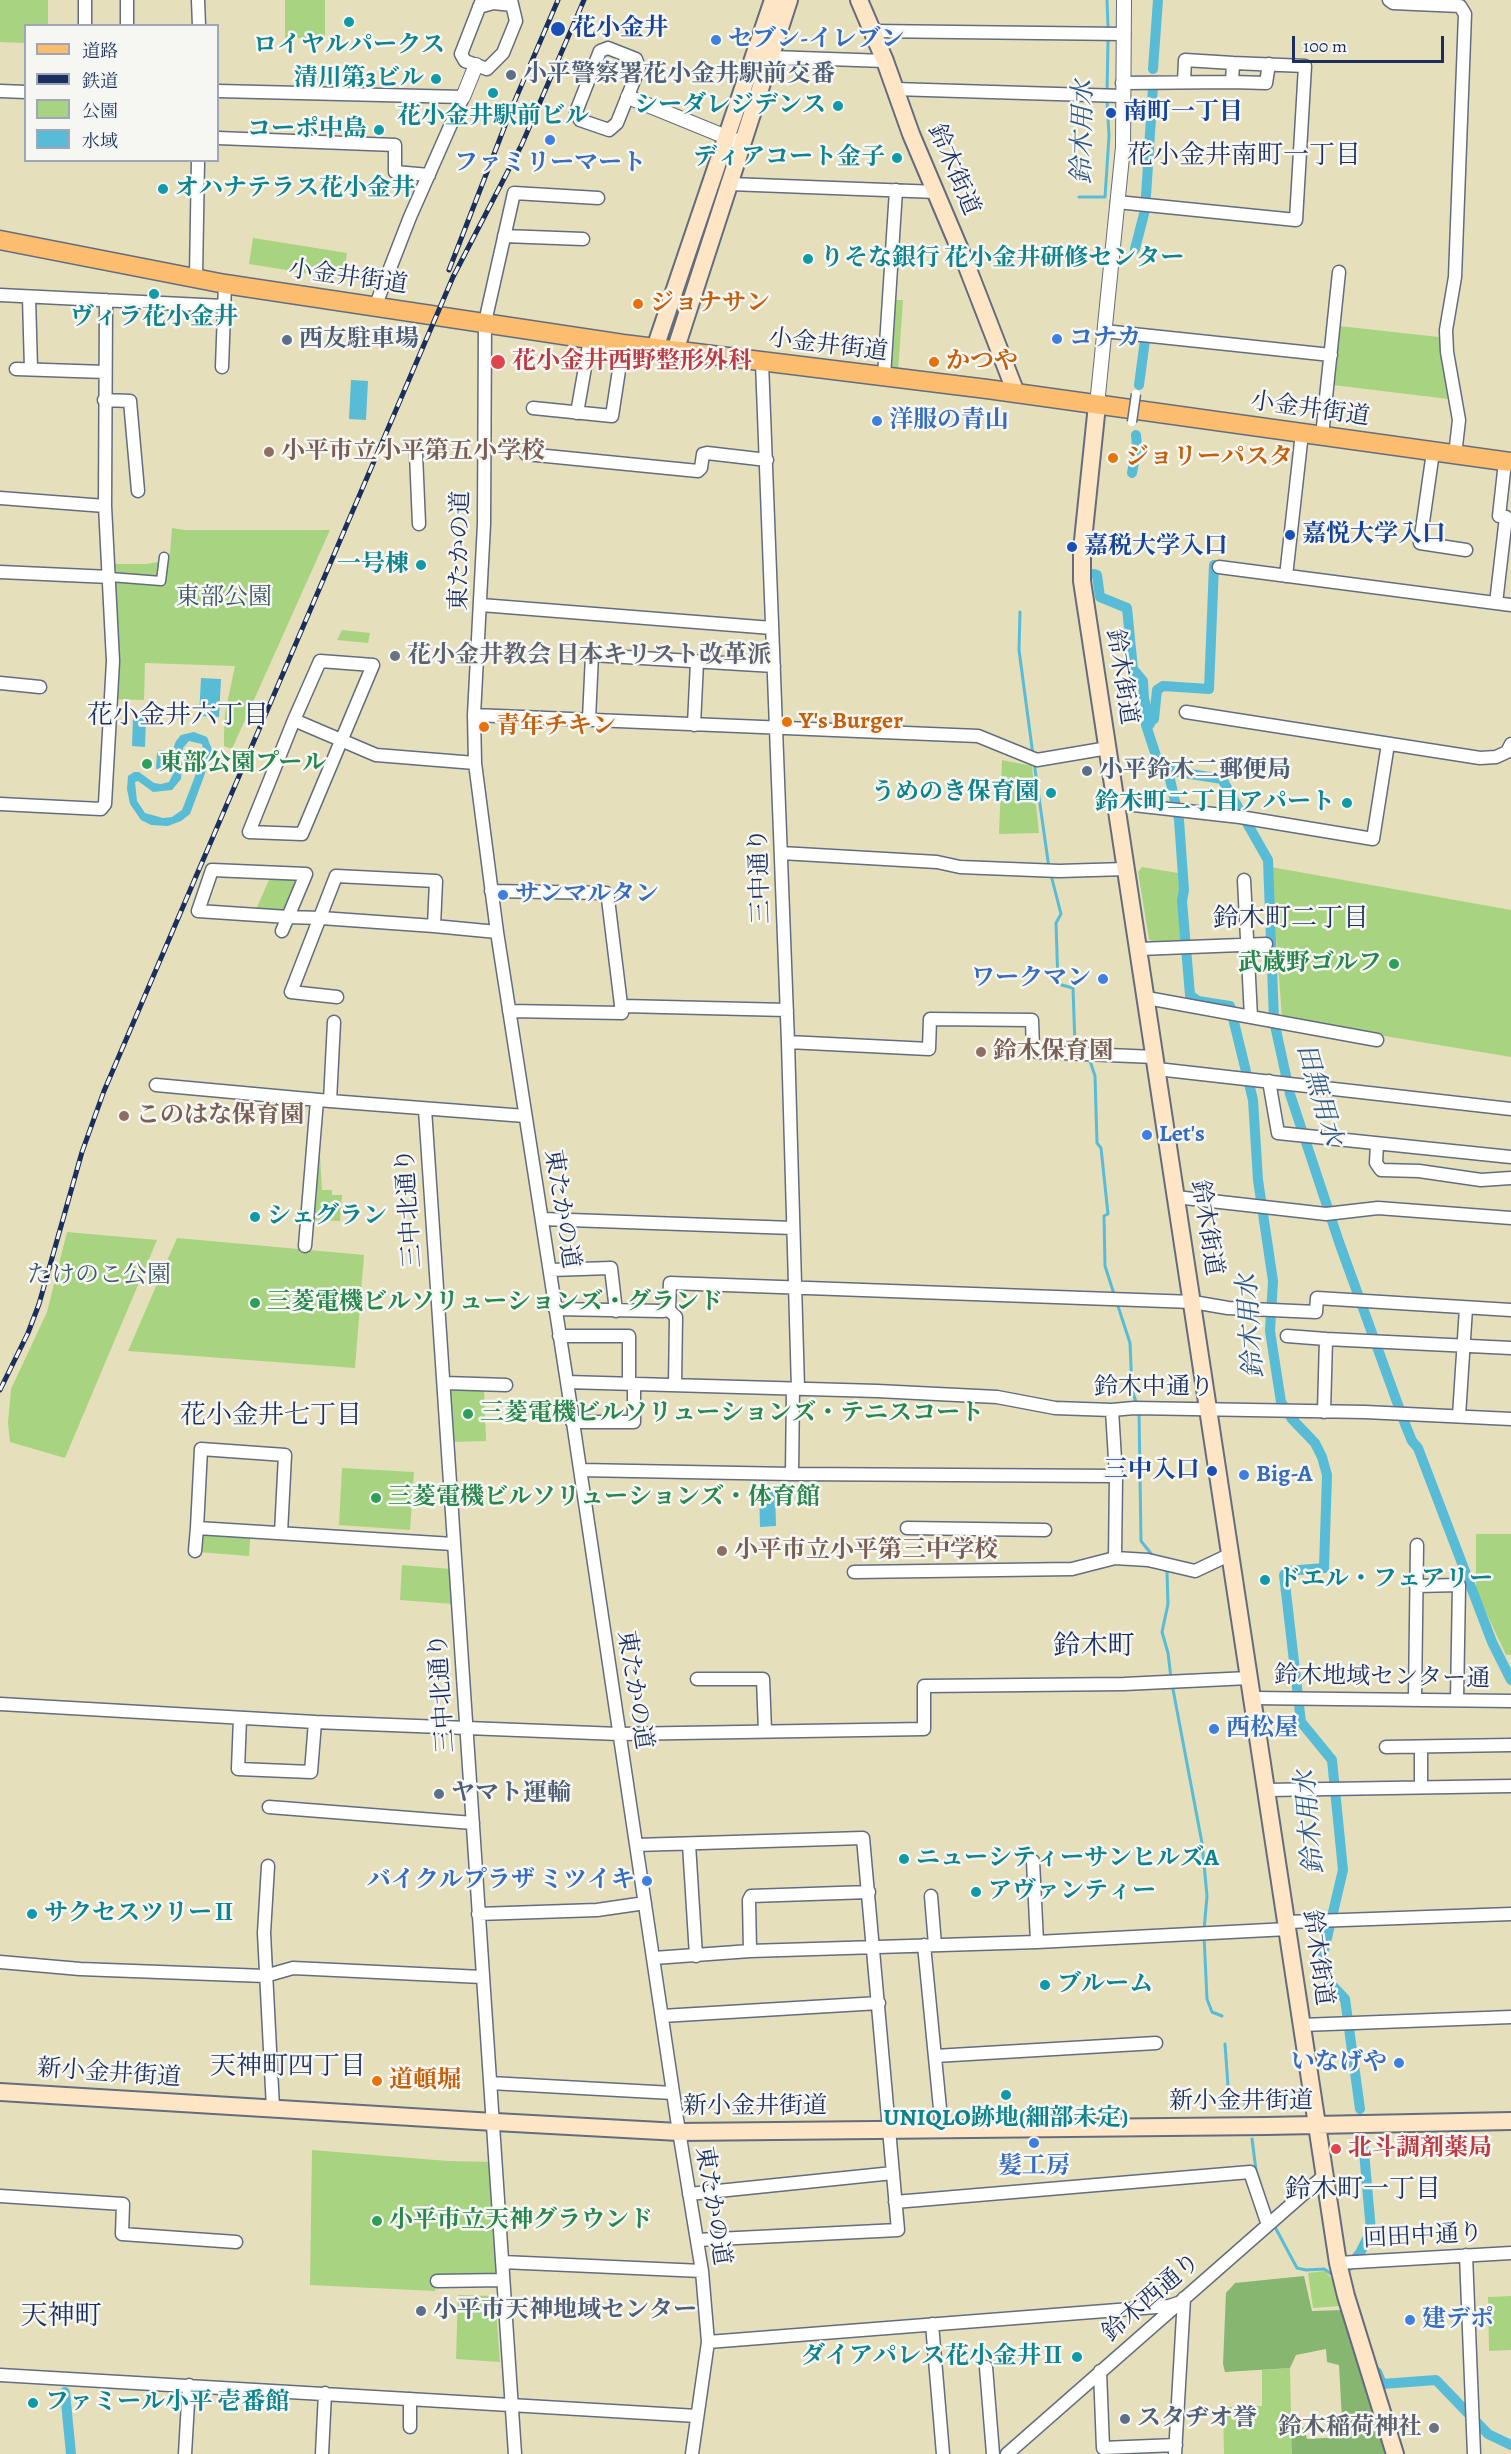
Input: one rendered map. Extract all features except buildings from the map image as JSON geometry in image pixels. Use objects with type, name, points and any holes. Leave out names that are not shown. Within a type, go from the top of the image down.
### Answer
[{"type":"main road","points":[[655,348],[773,0]]},
{"type":"main road","points":[[675,351],[789,0]]},
{"type":"main road","name":"鈴木街道","points":[[859,0],[1016,393]]},
{"type":"main road","name":"小金井街道","points":[[0,240],[196,276],[225,284],[623,344],[1016,393],[1508,462]]},
{"type":"main road","name":"鈴木街道","points":[[1097,405],[1081,567],[1325,2175],[1349,2262],[1346,2296],[1395,2454]]},
{"type":"main road","name":"新小金井街道","points":[[0,2092],[679,2132],[1511,2121]]},
{"type":"street","points":[[85,0],[85,24]]},
{"type":"street","points":[[127,0],[128,24]]},
{"type":"street","points":[[198,0],[199,24]]},
{"type":"street","name":"鈴木街道","points":[[1097,405],[1123,147],[1115,92],[1124,34],[1124,0]]},
{"type":"street","points":[[1389,0],[1393,3],[1460,6],[1465,14],[1455,277],[1446,330],[1447,352],[1459,420],[1455,455]]},
{"type":"street","points":[[511,3],[516,21],[503,53],[490,68],[476,66],[465,61],[461,54],[480,4],[511,3]]},
{"type":"street","points":[[872,31],[1124,34]]},
{"type":"street","points":[[604,49],[612,49],[638,63],[638,74],[628,97],[617,123],[609,130],[580,120],[577,116],[576,108],[600,51],[604,49]]},
{"type":"street","points":[[772,57],[885,61]]},
{"type":"street","points":[[1117,202],[1296,220],[1305,66],[1185,60],[1184,82]]},
{"type":"street","points":[[1232,82],[1233,63]]},
{"type":"street","points":[[894,89],[1115,92],[1184,82],[1266,83],[1269,64]]},
{"type":"street","points":[[375,307],[476,66]]},
{"type":"street","points":[[0,91],[24,92]]},
{"type":"street","points":[[219,91],[463,97]]},
{"type":"street","points":[[628,97],[725,138],[744,143]]},
{"type":"street","points":[[219,138],[395,145],[395,172],[429,175]]},
{"type":"street","points":[[196,276],[198,162]]},
{"type":"street","points":[[730,184],[937,192]]},
{"type":"street","points":[[884,376],[896,190]]},
{"type":"street","name":"東たかの道","points":[[598,198],[514,193],[485,322],[484,524],[474,716],[475,763],[497,932],[702,2271],[708,2342],[692,2454]]},
{"type":"street","points":[[504,236],[583,239]]},
{"type":"street","points":[[1322,436],[1339,272]]},
{"type":"street","points":[[222,367],[225,284]]},
{"type":"street","points":[[0,295],[223,306]]},
{"type":"street","points":[[29,297],[31,369]]},
{"type":"street","points":[[0,804],[101,809],[105,804],[113,661],[105,506],[106,300]]},
{"type":"street","points":[[1104,331],[1331,355]]},
{"type":"street","points":[[578,413],[590,339]]},
{"type":"street","points":[[533,408],[612,416],[623,344]]},
{"type":"street","name":"三中通り","points":[[762,362],[787,1010],[795,1288],[792,1474]]},
{"type":"street","points":[[16,369],[105,372]]},
{"type":"street","points":[[1132,422],[1136,394]]},
{"type":"street","points":[[104,400],[130,401],[138,491]]},
{"type":"street","points":[[1286,576],[1302,433]]},
{"type":"street","points":[[1433,452],[1420,543],[1466,550]]},
{"type":"street","points":[[526,454],[698,471],[701,468],[703,454],[706,453],[766,460]]},
{"type":"street","points":[[416,454],[419,524]]},
{"type":"street","points":[[1496,603],[1506,517],[1499,516],[1508,462]]},
{"type":"street","points":[[0,498],[105,506]]},
{"type":"street","points":[[0,572],[161,581],[164,558]]},
{"type":"street","points":[[1220,567],[1511,605]]},
{"type":"street","points":[[481,605],[772,628]]},
{"type":"street","points":[[589,719],[592,655],[774,666]]},
{"type":"street","points":[[320,662],[373,665],[302,834],[249,832],[294,720],[320,662]]},
{"type":"street","points":[[694,725],[697,662]]},
{"type":"street","points":[[0,684],[40,687]]},
{"type":"street","points":[[1186,712],[1480,758],[1496,757],[1507,752],[1511,744]]},
{"type":"street","points":[[474,716],[978,736],[1037,760],[1108,748]]},
{"type":"street","points":[[294,720],[376,755],[475,763]]},
{"type":"street","points":[[1116,803],[1245,819],[1372,839],[1388,744]]},
{"type":"street","points":[[781,853],[937,862],[960,867],[1059,871],[1126,870]]},
{"type":"street","points":[[282,931],[288,917],[306,874],[213,870],[198,911],[288,917],[321,918],[497,932]]},
{"type":"street","points":[[336,997],[291,992],[336,876],[436,881],[434,926]]},
{"type":"street","points":[[1244,880],[1251,1017]]},
{"type":"street","points":[[491,891],[606,893],[623,1006],[622,1013],[509,1011]]},
{"type":"street","points":[[1140,949],[1266,944]]},
{"type":"street","points":[[1147,999],[1377,1040]]},
{"type":"street","points":[[623,1006],[787,1010]]},
{"type":"street","points":[[788,1042],[928,1049],[930,1018],[1032,1020],[1033,1050],[1037,1052],[1156,1063],[1248,1079],[1511,1109]]},
{"type":"street","points":[[330,1101],[334,1022]]},
{"type":"street","points":[[1269,1081],[1278,1133],[1511,1157]]},
{"type":"street","points":[[156,1085],[525,1116]]},
{"type":"street","points":[[305,1246],[317,1100]]},
{"type":"street","name":"三中北通り","points":[[425,1109],[515,2454]]},
{"type":"street","points":[[1377,1144],[1376,1163],[1381,1170],[1419,1171],[1481,1180],[1511,1178]]},
{"type":"street","points":[[1176,1197],[1330,1214],[1378,1208],[1511,1218]]},
{"type":"street","points":[[542,1219],[793,1228]]},
{"type":"street","points":[[550,1270],[610,1268],[616,1311]]},
{"type":"street","points":[[669,1310],[670,1283],[1193,1302],[1228,1308],[1316,1312],[1317,1298],[1511,1310]]},
{"type":"street","points":[[1459,1416],[1466,1308]]},
{"type":"street","points":[[555,1309],[669,1310],[676,1317],[675,1385]]},
{"type":"street","points":[[559,1336],[629,1336],[634,1422],[572,1422]]},
{"type":"street","points":[[1287,1336],[1326,1340],[1375,1340],[1511,1348]]},
{"type":"street","points":[[1324,1412],[1326,1340]]},
{"type":"street","name":"鈴木中通り","points":[[567,1382],[795,1388],[997,1397],[1055,1408],[1209,1409],[1511,1419]]},
{"type":"street","points":[[445,1383],[506,1385]]},
{"type":"street","points":[[1112,1410],[1116,1476],[1115,1558]]},
{"type":"street","points":[[195,1551],[201,1449],[285,1455],[281,1533]]},
{"type":"street","points":[[580,1470],[1116,1476]]},
{"type":"street","points":[[197,1528],[453,1544]]},
{"type":"street","points":[[907,1528],[1045,1530]]},
{"type":"street","points":[[1415,1698],[1417,1545]]},
{"type":"street","points":[[854,1572],[1072,1569],[1115,1558],[1149,1560],[1195,1571],[1231,1554]]},
{"type":"street","points":[[1416,1586],[1459,1585],[1457,1700]]},
{"type":"street","points":[[0,1704],[315,1722],[619,1734],[924,1729],[924,1686],[1124,1684],[1249,1678]]},
{"type":"street","points":[[696,1679],[763,1679],[765,1731]]},
{"type":"street","name":"鈴木地域センター通","points":[[1252,1698],[1415,1698],[1511,1701]]},
{"type":"street","points":[[240,1718],[238,1769],[311,1772],[315,1722]]},
{"type":"street","points":[[1386,1747],[1511,1745]]},
{"type":"street","points":[[1421,1747],[1421,1787]]},
{"type":"street","points":[[1267,1790],[1511,1786]]},
{"type":"street","points":[[269,1807],[473,1823]]},
{"type":"street","points":[[636,1845],[863,1838],[898,2230],[697,2240]]},
{"type":"street","points":[[689,1844],[696,1956]]},
{"type":"street","points":[[1033,1861],[1037,1942]]},
{"type":"street","points":[[268,1866],[264,1933],[273,2108]]},
{"type":"street","points":[[750,1951],[749,1899],[751,1896],[869,1892]]},
{"type":"street","points":[[931,1896],[930,1945],[935,2056],[942,2129]]},
{"type":"street","points":[[478,1914],[597,1910],[645,1903]]},
{"type":"street","points":[[654,1958],[750,1951],[1037,1942],[1197,1934],[1331,1920],[1511,1914]]},
{"type":"street","points":[[0,1962],[80,1969],[265,1976],[293,1968],[482,1977]]},
{"type":"street","points":[[662,2016],[879,2003]]},
{"type":"street","points":[[1302,2025],[1511,2017]]},
{"type":"street","points":[[935,2056],[1156,2043]]},
{"type":"street","points":[[490,2083],[673,2093]]},
{"type":"street","points":[[895,2202],[1250,2172],[1268,2225]]},
{"type":"street","points":[[689,2194],[893,2173]]},
{"type":"street","name":"鈴木西通り","points":[[1007,2454],[1325,2175]]},
{"type":"street","points":[[0,2196],[123,2204],[122,2234],[236,2242]]},
{"type":"street","name":"回田中通り","points":[[1349,2262],[1511,2253]]},
{"type":"street","points":[[1466,2256],[1474,2454]]},
{"type":"street","points":[[502,2262],[702,2271]]},
{"type":"street","points":[[437,2281],[503,2280]]},
{"type":"street","points":[[708,2342],[1169,2306],[1181,2301],[1175,2449],[1103,2448],[1100,2372]]},
{"type":"street","points":[[932,2324],[942,2454]]},
{"type":"street","points":[[986,2367],[993,2454]]},
{"type":"street","points":[[0,2375],[697,2416]]},
{"type":"street","points":[[185,2454],[189,2385]]},
{"type":"street","points":[[322,2454],[325,2393]]},
{"type":"street","points":[[410,2399],[410,2427]]},
{"type":"green space","points":[[0,0],[48,0],[48,24],[24,24],[24,43],[0,42]]},
{"type":"green space","points":[[285,0],[325,0],[325,38],[285,38]]},
{"type":"green space","points":[[726,155],[733,157],[676,329],[669,327]]},
{"type":"green space","points":[[253,238],[347,253],[343,279],[249,264]]},
{"type":"green space","points":[[891,300],[903,300],[898,372],[886,371]]},
{"type":"green space","points":[[1339,326],[1439,337],[1448,399],[1333,385]]},
{"type":"green space","name":"東部公園","points":[[172,528],[184,530],[330,530],[232,749],[224,746],[224,734],[225,713],[235,666],[145,663],[144,700],[110,699],[107,564],[158,562],[170,553]]},
{"type":"green space","points":[[342,630],[370,633],[368,643],[337,640]]},
{"type":"green space","points":[[1002,760],[1032,766],[1039,833],[999,834]]},
{"type":"green space","points":[[1142,867],[1178,873],[1183,940],[1152,941],[1149,939],[1138,872]]},
{"type":"green space","name":"武蔵野ゴルフ","points":[[1271,867],[1511,910],[1511,1057],[1282,1019]]},
{"type":"green space","points":[[272,873],[306,874],[288,917],[254,914]]},
{"type":"green space","points":[[315,1156],[320,1156],[322,1190],[332,1190],[332,1195],[342,1195],[340,1221],[311,1220]]},
{"type":"green space","name":"たけのこ公園","points":[[67,1232],[157,1240],[65,1458],[10,1442],[8,1423],[11,1389],[47,1312]]},
{"type":"green space","name":"三菱電機ビルソリューションズ・グランド","points":[[177,1238],[364,1255],[355,1368],[128,1351]]},
{"type":"green space","name":"三菱電機ビルソリューションズ・テニスコート","points":[[450,1386],[484,1387],[486,1441],[452,1442]]},
{"type":"green space","name":"三菱電機ビルソリューションズ・体育館","points":[[342,1468],[414,1472],[410,1530],[339,1525]]},
{"type":"green space","points":[[200,1525],[251,1528],[249,1556],[198,1552]]},
{"type":"green space","points":[[1476,1534],[1511,1534],[1511,1655],[1506,1655],[1476,1591]]},
{"type":"green space","points":[[402,1565],[451,1569],[453,1604],[400,1600]]},
{"type":"green space","name":"小平市立天神グラウンド","points":[[312,2150],[448,2161],[495,2162],[503,2280],[437,2281],[435,2291],[310,2285]]},
{"type":"green space","points":[[1325,2271],[1335,2282],[1341,2306],[1313,2308],[1308,2273]]},
{"type":"green space","points":[[1304,2276],[1312,2311],[1343,2310],[1387,2454],[1292,2454],[1291,2428],[1303,2426],[1307,2439],[1343,2437],[1339,2365],[1327,2362],[1326,2349],[1296,2355],[1290,2368],[1225,2372],[1223,2364],[1226,2293],[1235,2283]]},
{"type":"green space","points":[[458,2295],[495,2296],[500,2362],[456,2359]]},
{"type":"green space","points":[[1511,2296],[1511,2350],[1489,2351],[1488,2297]]},
{"type":"green space","points":[[1290,2368],[1292,2454],[1224,2454],[1223,2407],[1262,2406],[1262,2370]]},
{"type":"water","points":[[351,380],[368,381],[366,420],[349,419]]},
{"type":"water","points":[[201,678],[221,679],[219,717],[199,716]]},
{"type":"water","points":[[139,713],[146,719],[145,747],[132,746],[133,718]]},
{"type":"water","points":[[194,732],[207,737],[213,752],[190,814],[181,821],[168,826],[151,825],[141,820],[130,804],[127,789],[128,776],[139,772],[154,783],[169,782],[173,774],[173,749],[181,735]],"holes":[[[189,741],[202,744],[204,753],[182,810],[172,817],[163,818],[145,813],[137,801],[135,782],[138,781],[153,792],[172,790],[181,779],[183,748]]]},
{"type":"water","points":[[159,750],[164,750],[166,753],[166,769],[156,769]]},
{"type":"water","points":[[759,1489],[775,1489],[776,1526],[760,1527]]},
{"type":"waterway","name":"鈴木用水","points":[[1107,0],[1108,26]]},
{"type":"waterway","points":[[1153,69],[1158,0]]},
{"type":"waterway","name":"鈴木用水","points":[[1107,94],[1108,41]]},
{"type":"waterway","points":[[1146,196],[1153,87]]},
{"type":"waterway","name":"鈴木用水","points":[[1079,197],[1105,197],[1109,136],[1107,100]]},
{"type":"waterway","points":[[1135,249],[1145,210]]},
{"type":"waterway","points":[[1139,385],[1145,340]]},
{"type":"waterway","points":[[1132,473],[1137,446],[1136,435]]},
{"type":"waterway","name":"鈴木用水","points":[[1214,565],[1209,689],[1163,686],[1157,690],[1154,719],[1146,725],[1160,768],[1170,779],[1179,820],[1184,890],[1182,901],[1190,995],[1198,1001],[1230,1006],[1253,1100],[1258,1180],[1273,1281],[1270,1331],[1281,1402],[1292,1419],[1315,1443],[1327,1475],[1324,1568],[1287,1571],[1284,1575],[1301,1722],[1332,1760],[1343,1870],[1322,1959],[1328,1981],[1345,1999],[1360,2109]]},
{"type":"waterway","name":"田無用水","points":[[1094,574],[1097,575],[1100,597],[1127,608],[1133,669],[1143,681],[1150,724]]},
{"type":"waterway","points":[[1020,612],[1019,650],[1033,755]]},
{"type":"waterway","points":[[1034,762],[1049,868]]},
{"type":"waterway","name":"田無用水","points":[[1164,765],[1165,770],[1222,779],[1268,860],[1274,1021],[1290,1094],[1339,1242],[1405,1424],[1412,1441],[1418,1448],[1492,1642],[1511,1680]]},
{"type":"waterway","points":[[1051,875],[1061,914],[1056,923],[1058,984],[1073,988],[1075,1046],[1086,1047],[1087,1051]]},
{"type":"waterway","points":[[1089,1058],[1095,1076],[1097,1143],[1101,1148],[1108,1214],[1104,1216],[1105,1266],[1115,1297]]},
{"type":"waterway","points":[[1117,1303],[1130,1343],[1132,1390],[1137,1405]]},
{"type":"waterway","points":[[1139,1411],[1141,1541],[1153,1556]]},
{"type":"waterway","points":[[1163,1568],[1167,1572],[1168,1604],[1162,1632],[1168,1653],[1171,1678]]},
{"type":"waterway","points":[[1172,1684],[1202,1843],[1207,1896],[1204,1930]]},
{"type":"waterway","points":[[1204,1936],[1207,1999],[1212,2012],[1222,2016]]},
{"type":"waterway","points":[[1225,2044],[1228,2086]]},
{"type":"waterway","points":[[1231,2094],[1245,2103],[1245,2108]]},
{"type":"waterway","points":[[1252,2139],[1256,2170],[1265,2199]]},
{"type":"waterway","name":"鈴木用水","points":[[1349,2266],[1360,2253],[1371,2231],[1363,2140]]},
{"type":"waterway","points":[[1275,2227],[1297,2268],[1324,2269],[1333,2275]]},
{"type":"waterway","name":"鈴木用水","points":[[1377,2372],[1382,2384],[1436,2380],[1488,2434],[1511,2445]]},
{"type":"waterway","points":[[65,2392],[71,2454]]},
{"type":"railway","points":[[449,270],[513,105],[558,0]]},
{"type":"railway","points":[[0,1390],[28,1333],[39,1304],[82,1152],[104,1091],[453,277],[522,144],[584,0]]},
{"type":"place","name":"ロイヤルパークス","points":[[349,22]]},
{"type":"place","name":"花小金井","points":[[558,29]]},
{"type":"place","name":"セブン-イレブン","points":[[716,40]]},
{"type":"place","name":"小平警察署花小金井駅前交番","points":[[511,75]]},
{"type":"place","name":"清川第3ビル","points":[[436,79]]},
{"type":"place","name":"花小金井駅前ビル","points":[[493,93]]},
{"type":"place","name":"シーダレジデンス","points":[[838,106]]},
{"type":"place","name":"南町一丁目","points":[[1111,113]]},
{"type":"place","name":"コーポ中島","points":[[379,130]]},
{"type":"place","name":"ファミリーマート","points":[[550,140]]},
{"type":"place","name":"ディアコート金子","points":[[897,158]]},
{"type":"place","name":"オハナテラス花小金井","points":[[163,189]]},
{"type":"place","name":"りそな銀行 花小金井研修センター","points":[[808,259]]},
{"type":"place","name":"ヴィラ花小金井","points":[[154,294]]},
{"type":"place","name":"ジョナサン","points":[[638,304]]},
{"type":"place","name":"コナカ","points":[[1057,339]]},
{"type":"place","name":"西友駐車場","points":[[287,340]]},
{"type":"place","name":"花小金井西野整形外科","points":[[498,362]]},
{"type":"place","name":"かつや","points":[[934,362]]},
{"type":"place","name":"洋服の青山","points":[[877,421]]},
{"type":"place","name":"小平市立小平第五小学校","points":[[269,452]]},
{"type":"place","name":"ジョリーパスタ","points":[[1113,458]]},
{"type":"place","name":"嘉悦大学入口","points":[[1290,535]]},
{"type":"place","name":"嘉税大学入口","points":[[1072,547]]},
{"type":"place","name":"一号棟","points":[[421,565]]},
{"type":"place","name":"花小金井教会 日本キリスト改革派","points":[[395,656]]},
{"type":"place","name":"Y's Burger","points":[[787,722]]},
{"type":"place","name":"青年チキン","points":[[484,727]]},
{"type":"place","name":"東部公園プール","points":[[147,764]]},
{"type":"place","name":"小平鈴木二郵便局","points":[[1087,771]]},
{"type":"place","name":"うめのき保育園","points":[[1051,793]]},
{"type":"place","name":"鈴木町二丁目アパート","points":[[1347,803]]},
{"type":"place","name":"サンマルタン","points":[[503,895]]},
{"type":"place","name":"武蔵野ゴルフ","points":[[1394,964]]},
{"type":"place","name":"ワークマン","points":[[1103,979]]},
{"type":"place","name":"鈴木保育園","points":[[981,1052]]},
{"type":"place","name":"このはな保育園","points":[[124,1116]]},
{"type":"place","name":"Let's","points":[[1147,1135]]},
{"type":"place","name":"シェグラン","points":[[255,1217]]},
{"type":"place","name":"三菱電機ビルソリューションズ・グランド","points":[[255,1303]]},
{"type":"place","name":"三菱電機ビルソリューションズ・テニスコート","points":[[468,1414]]},
{"type":"place","name":"三中入口","points":[[1212,1471]]},
{"type":"place","name":"Big-A","points":[[1244,1475]]},
{"type":"place","name":"三菱電機ビルソリューションズ・体育館","points":[[376,1498]]},
{"type":"place","name":"小平市立小平第三中学校","points":[[722,1551]]},
{"type":"place","name":"ドエル・フェアリー","points":[[1265,1580]]},
{"type":"place","name":"西松屋","points":[[1214,1729]]},
{"type":"place","name":"ヤマト運輸","points":[[439,1794]]},
{"type":"place","name":"ニューシティーサンヒルズA","points":[[904,1859]]},
{"type":"place","name":"バイクルプラザ ミツイキ","points":[[647,1881]]},
{"type":"place","name":"アヴァンティー","points":[[976,1892]]},
{"type":"place","name":"サクセスツリーⅡ","points":[[32,1914]]},
{"type":"place","name":"ブルーム","points":[[1045,1985]]},
{"type":"place","name":"いなげや","points":[[1399,2063]]},
{"type":"place","name":"道頓堀","points":[[377,2081]]},
{"type":"place","name":"UNIQLO跡地(細部未定)","points":[[1006,2095]]},
{"type":"place","name":"髪工房","points":[[1034,2143]]},
{"type":"place","name":"北斗調剤薬局","points":[[1336,2149]]},
{"type":"place","name":"小平市立天神グラウンド","points":[[377,2221]]},
{"type":"place","name":"小平市天神地域センター","points":[[421,2311]]},
{"type":"place","name":"建デポ","points":[[1410,2320]]},
{"type":"place","name":"ダイアパレス花小金井Ⅱ","points":[[1077,2357]]},
{"type":"place","name":"ファミール小平 壱番館","points":[[33,2403]]},
{"type":"place","name":"スタヂオ誉","points":[[1125,2419]]},
{"type":"place","name":"鈴木稲荷神社","points":[[1434,2428]]},
{"type":"district","name":"花小金井南町一丁目","points":[[1244,157]]},
{"type":"district","name":"花小金井六丁目","points":[[178,717]]},
{"type":"district","name":"鈴木町二丁目","points":[[1291,920]]},
{"type":"district","name":"花小金井七丁目","points":[[271,1417]]},
{"type":"district","name":"鈴木町","points":[[1094,1647]]},
{"type":"district","name":"天神町四丁目","points":[[288,2068]]},
{"type":"district","name":"鈴木町一丁目","points":[[1363,2191]]},
{"type":"district","name":"天神町","points":[[61,2317]]}]
